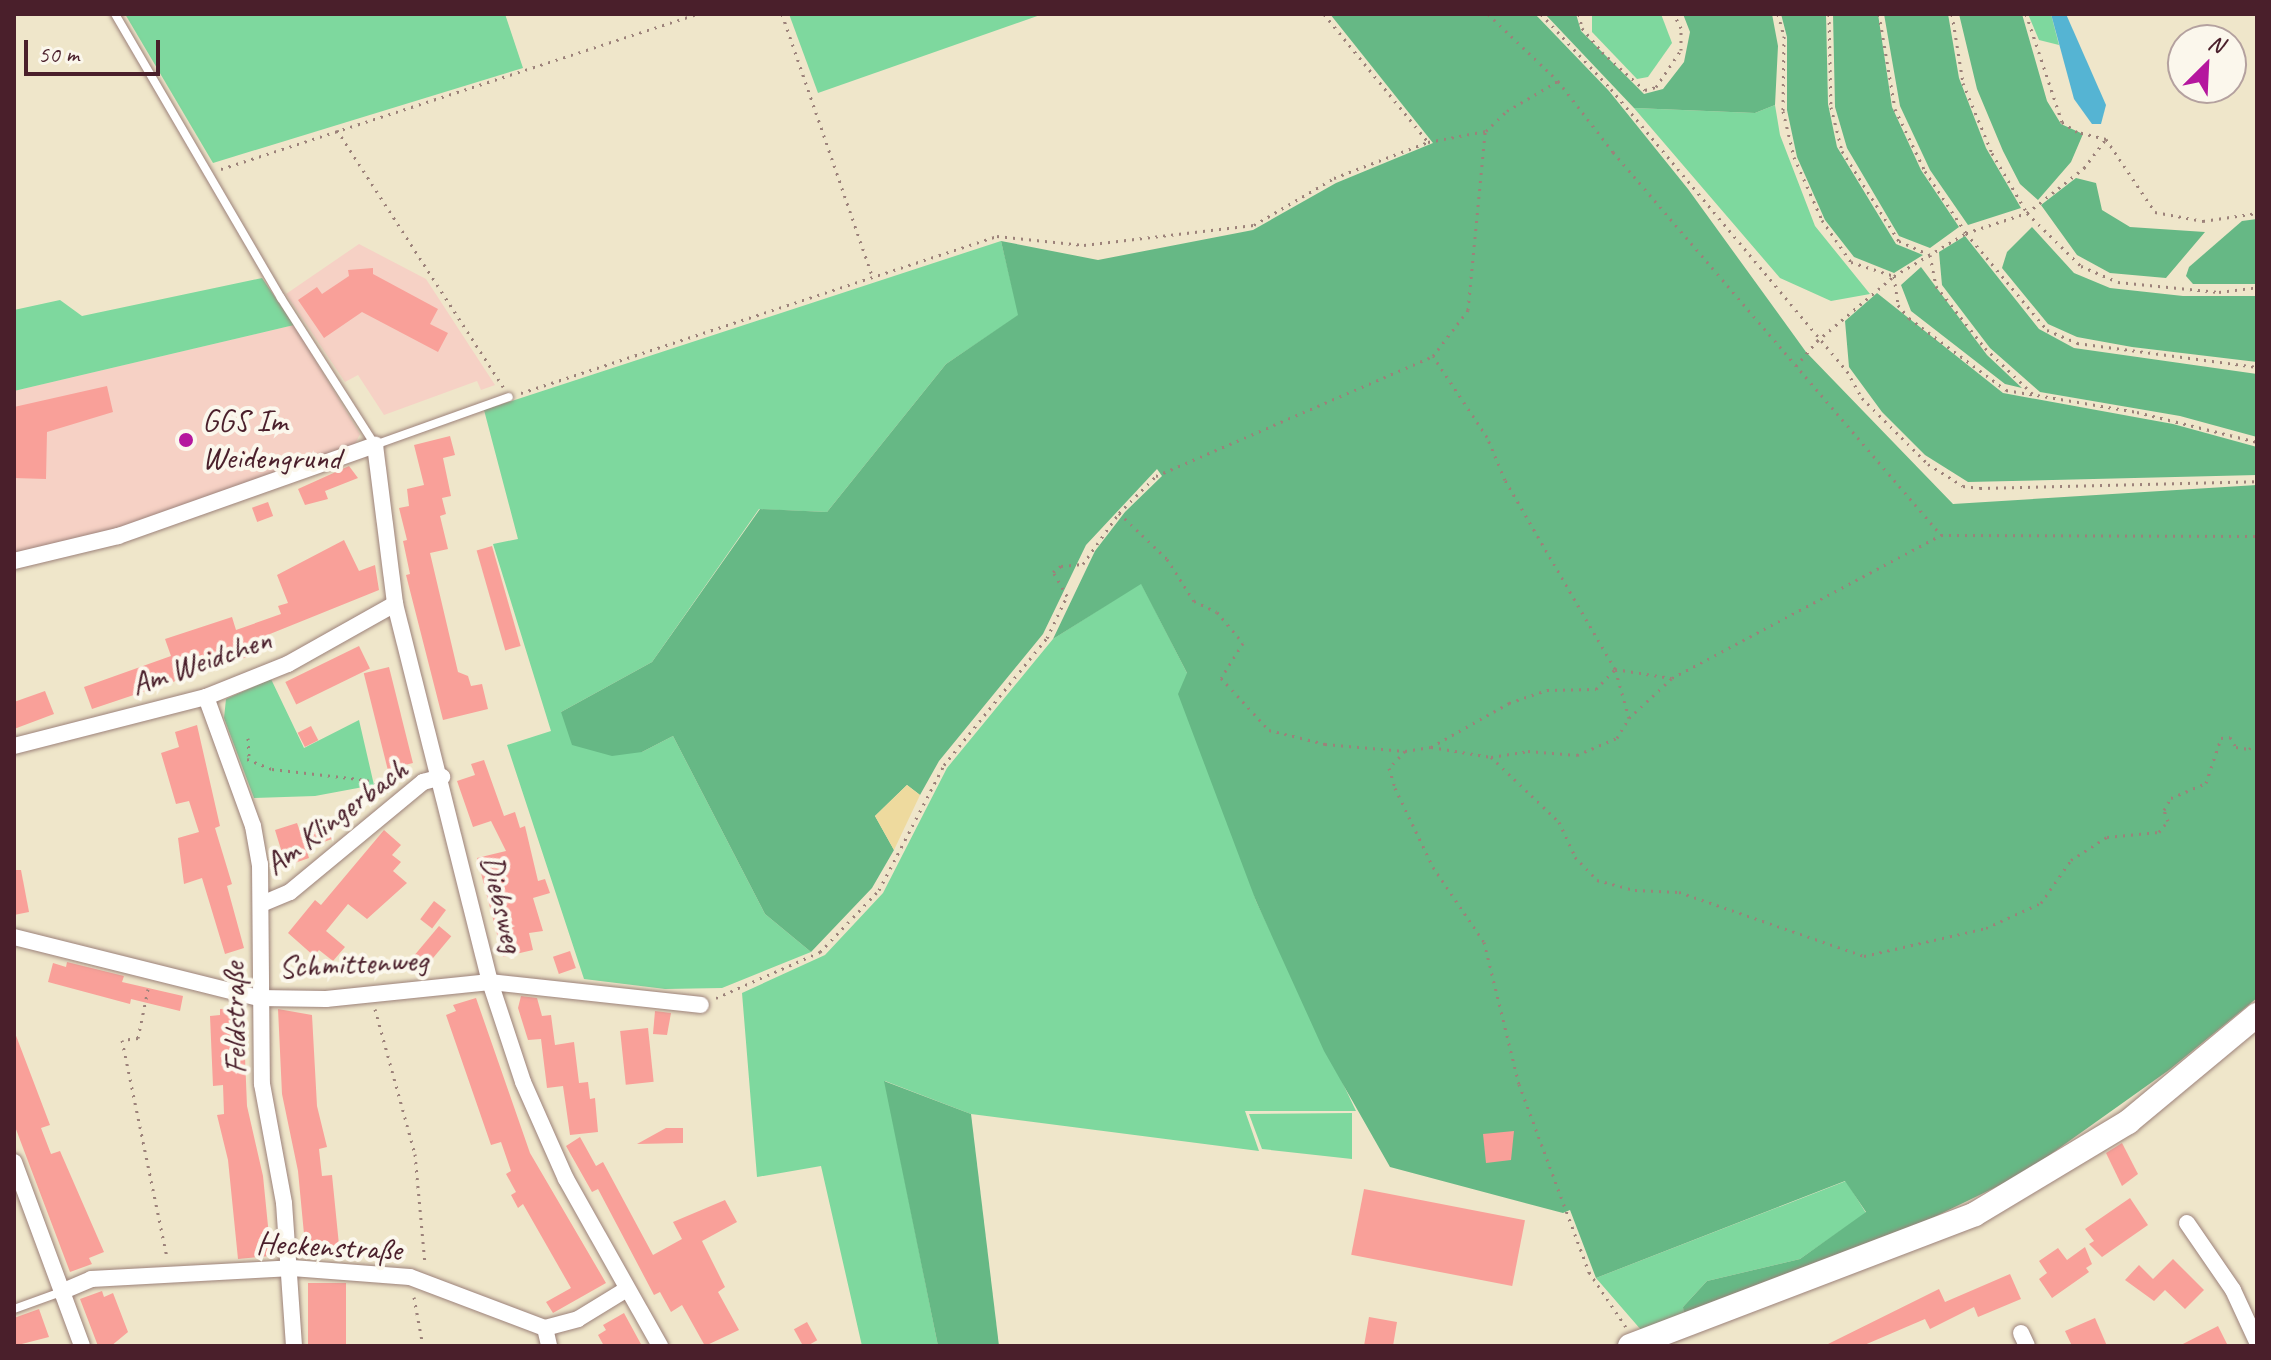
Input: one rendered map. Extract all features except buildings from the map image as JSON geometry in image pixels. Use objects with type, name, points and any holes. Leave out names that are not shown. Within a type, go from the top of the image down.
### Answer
[{"type":"main road","points":[[1634,1345],[1666,1340],[1975,1214],[2128,1122],[2257,1015]]},
{"type":"street","points":[[14,561],[118,536],[375,445]]},
{"type":"street","name":"Diebsweg","points":[[375,445],[395,604],[442,777],[490,982],[523,1082],[566,1179],[660,1346]]},
{"type":"street","name":"Am Weidchen","points":[[14,746],[206,697],[288,664],[395,604]]},
{"type":"street","name":"Feldstraße","points":[[206,697],[253,826],[264,903],[259,998],[262,1084],[292,1268],[294,1346]]},
{"type":"street","name":"Am Klingerbach","points":[[264,903],[290,892],[423,782],[442,777]]},
{"type":"street","name":"Schmittenweg","points":[[14,937],[259,998],[371,994],[490,982],[701,1005]]},
{"type":"street","points":[[14,1162],[20,1194],[82,1346]]},
{"type":"street","points":[[2187,1223],[2233,1290],[2257,1342]]},
{"type":"street","name":"Heckenstraße","points":[[61,1292],[91,1279],[292,1268],[418,1280],[545,1328]]},
{"type":"street","points":[[549,1346],[545,1328],[578,1319],[627,1289]]},
{"type":"lane","points":[[115,14],[207,173],[375,445],[509,397]]},
{"type":"lane","points":[[14,1309],[61,1292]]},
{"type":"path","points":[[207,173],[697,14]]},
{"type":"path","points":[[782,14],[872,276]]},
{"type":"path","points":[[1324,14],[1428,142]]},
{"type":"path","points":[[1488,14],[1558,81],[1941,535]]},
{"type":"path","points":[[1541,14],[1611,89],[1817,341],[1901,438],[1928,464],[1963,486],[2257,481]]},
{"type":"path","points":[[1579,14],[1582,28],[1602,52],[1645,90],[1656,87],[1681,50],[1681,28],[1674,14]]},
{"type":"path","points":[[1778,14],[1784,36],[1783,111],[1794,157],[1822,220],[1851,262],[1894,276]]},
{"type":"path","points":[[1829,14],[1831,107],[1842,151],[1899,241],[1930,255]]},
{"type":"path","points":[[1879,14],[1895,109],[1925,171],[1966,233],[2047,330],[2077,343],[2257,367]]},
{"type":"path","points":[[1952,14],[1963,83],[1992,153],[2027,213],[2081,266],[2118,282],[2219,292],[2257,287]]},
{"type":"path","points":[[2026,14],[2062,122],[2077,132],[2106,139],[2155,212],[2203,221],[2257,213]]},
{"type":"path","points":[[337,130],[509,397],[997,236],[1084,245],[1254,225],[1334,178],[1428,142],[1486,131],[1507,111],[1558,81]]},
{"type":"path","points":[[701,1005],[820,952],[879,890],[944,765],[1047,638],[1067,596],[1053,572],[1061,566],[1083,564],[1119,513],[1156,476],[1433,356],[1468,310],[1486,131]]},
{"type":"path","points":[[1796,366],[1817,341],[1894,276],[1966,233],[2027,213],[2084,168],[2106,139]]},
{"type":"path","points":[[1930,255],[1936,286],[1985,348],[2034,395]]},
{"type":"path","points":[[1894,276],[1898,305],[1909,318],[2006,390],[2177,420],[2257,442]]},
{"type":"path","points":[[1433,356],[1487,437],[1505,480],[1615,669],[1629,718]]},
{"type":"path","points":[[1119,513],[1167,559],[1194,601],[1217,612],[1243,643],[1221,678],[1269,730],[1325,744],[1405,751],[1431,747],[1491,757],[1528,751],[1577,755],[1617,738],[1629,718],[1672,678],[1941,535],[2257,536]]},
{"type":"path","points":[[1615,669],[1672,678]]},
{"type":"path","points":[[1431,747],[1509,703],[1547,690],[1596,689],[1615,669]]},
{"type":"path","points":[[1491,757],[1559,822],[1575,857],[1597,880],[1635,890],[1679,892],[1864,956],[1986,928],[2041,903],[2071,860],[2107,837],[2159,832],[2168,821],[2164,810],[2171,798],[2206,783],[2221,738],[2230,737],[2236,747],[2249,749],[2257,744]]},
{"type":"path","points":[[248,738],[249,758]]},
{"type":"path","points":[[1405,751],[1389,768],[1395,788],[1433,867],[1484,942],[1519,1084],[1589,1272],[1634,1345]]},
{"type":"path","points":[[232,765],[249,758],[272,769],[367,780],[403,798]]},
{"type":"path","points":[[152,973],[138,1038],[122,1040],[171,1273]]},
{"type":"path","points":[[371,994],[415,1154],[424,1213],[418,1280],[423,1346]]},
{"type":"shaded area","points":[[359,244],[426,279],[495,385],[481,390],[477,381],[384,415],[358,375],[345,382],[286,294]]},
{"type":"shaded area","name":"GGS Im Weidengrund","points":[[294,325],[360,434],[354,446],[123,529],[14,553],[14,391]]},
{"type":"green space","points":[[125,14],[505,14],[523,68],[213,163]]},
{"type":"green space","points":[[789,14],[1043,14],[818,93]]},
{"type":"green space","points":[[1330,14],[1535,14],[1609,91],[1688,189],[1806,352],[1953,504],[2257,485],[2257,998],[2169,1070],[2023,1174],[1899,1234],[1684,1316],[1683,1307],[1707,1281],[1800,1259],[1866,1212],[1845,1181],[1596,1278],[1570,1210],[1563,1213],[1390,1167],[1324,1051],[1256,901],[1178,694],[1187,673],[1141,584],[1053,639],[1095,551],[1125,512],[1162,476],[1157,469],[1086,545],[1043,634],[939,761],[920,795],[907,785],[875,816],[894,850],[872,888],[811,952],[765,914],[673,736],[642,752],[612,756],[572,745],[561,712],[652,662],[760,509],[827,512],[946,364],[1018,315],[1001,241],[1098,260],[1253,230],[1336,183],[1433,143]]},
{"type":"green space","points":[[1545,14],[1576,14],[1581,31],[1644,94],[1663,89],[1684,62],[1690,32],[1683,14],[1772,14],[1778,46],[1775,105],[1755,113],[1634,108]]},
{"type":"green space","points":[[1592,14],[1661,14],[1672,43],[1648,77],[1637,79],[1592,32]]},
{"type":"green space","points":[[1781,14],[1826,14],[1828,104],[1837,147],[1896,244],[1923,255],[1894,273],[1854,257],[1825,220],[1797,157],[1787,110],[1787,37]]},
{"type":"green space","points":[[1833,14],[1878,14],[1892,107],[1921,170],[1959,227],[1930,248],[1899,236],[1847,148],[1835,107]]},
{"type":"green space","points":[[1884,14],[1948,14],[1959,78],[1986,148],[2021,208],[1968,225],[1930,170],[1900,106]]},
{"type":"green space","points":[[1959,14],[2022,14],[2047,101],[2061,124],[2083,134],[2071,162],[2038,200],[2020,184],[2003,151],[1977,89]]},
{"type":"green space","points":[[2028,14],[2051,14],[2059,45],[2039,40]]},
{"type":"green space","points":[[1775,105],[1780,135],[1815,226],[1870,294],[1831,301],[1780,278],[1634,108],[1755,113]]},
{"type":"green space","points":[[2076,178],[2096,183],[2102,210],[2130,227],[2205,232],[2166,278],[2110,273],[2077,255],[2041,205]]},
{"type":"green space","points":[[2257,219],[2257,284],[2193,284],[2186,276],[2189,267],[2242,221]]},
{"type":"green space","points":[[2032,227],[2074,273],[2110,288],[2183,296],[2257,296],[2257,362],[2077,337],[2048,324],[2002,268],[2007,252]]},
{"type":"green space","points":[[1965,236],[2039,329],[2074,348],[2257,374],[2257,437],[2180,416],[2040,392],[1990,348],[1942,285],[1939,252]]},
{"type":"green space","points":[[1001,241],[1019,315],[946,364],[827,512],[759,509],[652,662],[561,712],[642,752],[673,736],[765,914],[811,952],[722,988],[665,989],[584,979],[507,745],[551,731],[493,544],[518,539],[484,410]]},
{"type":"green space","points":[[1921,267],[1987,355],[2022,388],[2005,384],[1911,311],[1901,285]]},
{"type":"green space","points":[[262,278],[294,325],[14,391],[14,310],[60,300],[82,316]]},
{"type":"green space","points":[[1877,293],[2003,393],[2173,424],[2257,447],[2257,475],[1968,482],[1925,455],[1882,412],[1849,367],[1845,321]]},
{"type":"green space","points":[[1141,583],[1187,673],[1256,901],[1356,1111],[1245,1111],[1259,1151],[971,1114],[885,1081],[938,1346],[862,1346],[821,1166],[757,1177],[742,993],[825,955],[883,893],[947,768],[1053,639]]},
{"type":"green space","points":[[271,679],[304,748],[359,720],[374,785],[315,796],[254,798],[224,718],[226,699]]},
{"type":"green space","points":[[884,1081],[971,1114],[999,1346],[938,1346]]},
{"type":"green space","points":[[1352,1113],[1352,1159],[1262,1149],[1249,1114]]},
{"type":"green space","points":[[1846,1181],[1866,1213],[1800,1259],[1707,1281],[1683,1307],[1684,1316],[1642,1331],[1596,1278]]},
{"type":"sand","points":[[907,785],[920,795],[894,850],[875,816]]},
{"type":"water","points":[[2051,14],[2066,14],[2106,105],[2101,124],[2092,124],[2074,99]]},
{"type":"place","name":"GGS Im Weidengrund","points":[[186,440]]}]
